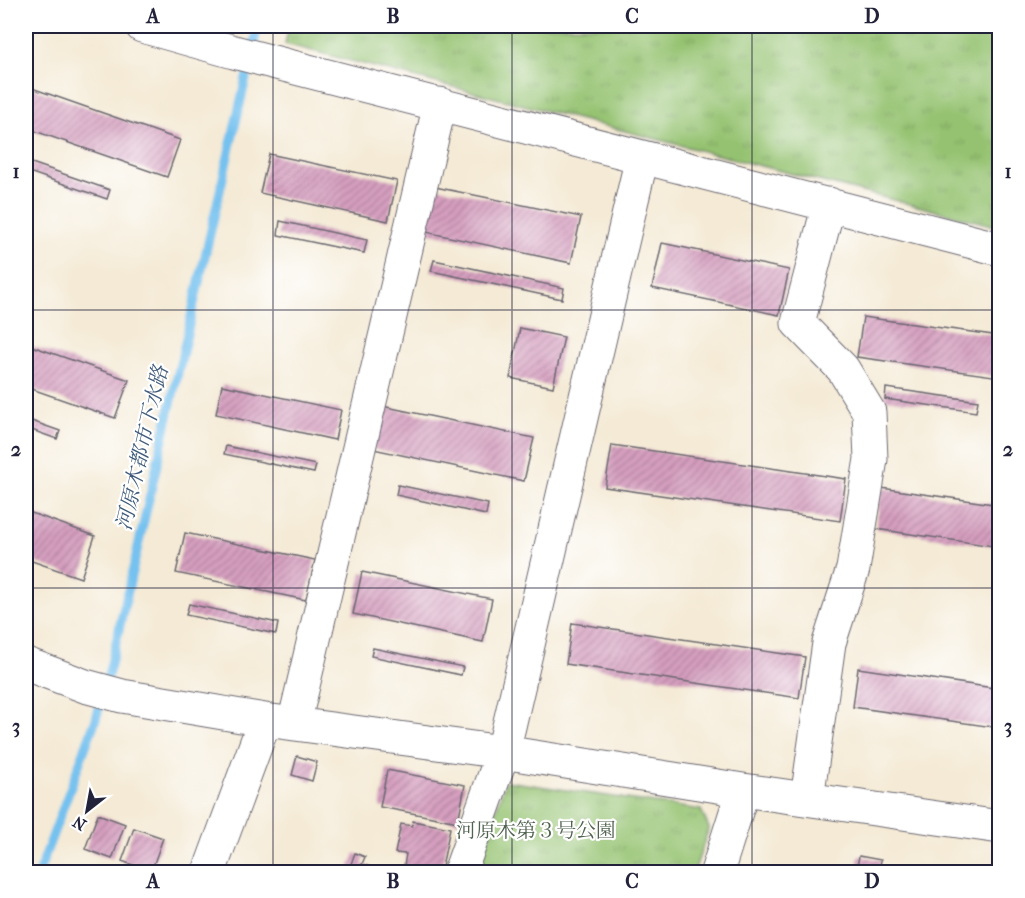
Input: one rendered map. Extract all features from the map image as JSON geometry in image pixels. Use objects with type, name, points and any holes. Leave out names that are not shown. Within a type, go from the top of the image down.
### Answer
[{"type":"street","points":[[142,26],[234,52],[999,249]]},
{"type":"street","points":[[209,873],[279,722],[440,104]]},
{"type":"street","points":[[460,873],[503,752],[642,157]]},
{"type":"street","points":[[807,799],[829,643],[853,569],[871,459],[869,412],[843,369],[798,324],[829,204]]},
{"type":"street","points":[[26,664],[85,686],[122,696],[279,722],[503,752],[999,827]]},
{"type":"street","points":[[717,873],[743,790]]},
{"type":"green space","points":[[289,26],[999,26],[999,227],[285,44]]},
{"type":"green space","name":"河原木第３号公園","points":[[506,781],[701,810],[709,828],[694,872],[474,872]]},
{"type":"building","points":[[26,86],[180,140],[167,177],[26,128]]},
{"type":"building","points":[[269,154],[397,181],[388,221],[260,193]]},
{"type":"building","points":[[26,161],[110,190],[107,199],[26,171]]},
{"type":"building","points":[[435,187],[581,217],[571,263],[426,232]]},
{"type":"building","points":[[280,221],[367,240],[364,253],[278,235]]},
{"type":"building","points":[[662,243],[789,270],[779,315],[652,288]]},
{"type":"building","points":[[434,260],[564,288],[562,299],[431,271]]},
{"type":"building","points":[[863,317],[1000,336],[1000,377],[857,357]]},
{"type":"building","points":[[520,328],[564,337],[553,387],[510,378]]},
{"type":"building","points":[[26,344],[129,380],[115,418],[26,387]]},
{"type":"building","points":[[222,385],[341,410],[335,440],[216,414]]},
{"type":"building","points":[[886,388],[978,401],[976,412],[885,399]]},
{"type":"building","points":[[382,406],[534,438],[524,481],[373,449]]},
{"type":"building","points":[[26,419],[60,431],[57,439],[26,428]]},
{"type":"building","points":[[612,445],[846,479],[840,521],[605,487]]},
{"type":"building","points":[[226,446],[316,465],[314,473],[224,454]]},
{"type":"building","points":[[398,485],[488,504],[486,515],[396,495]]},
{"type":"building","points":[[881,488],[1000,505],[1000,547],[876,529]]},
{"type":"building","points":[[26,511],[95,536],[81,578],[26,559]]},
{"type":"building","points":[[185,533],[315,560],[306,600],[176,573]]},
{"type":"building","points":[[362,572],[492,599],[483,642],[353,614]]},
{"type":"building","points":[[189,604],[278,623],[276,634],[186,615]]},
{"type":"building","points":[[572,623],[805,657],[799,698],[566,664]]},
{"type":"building","points":[[373,648],[463,667],[461,675],[371,656]]},
{"type":"building","points":[[858,668],[1000,689],[1000,728],[853,707]]},
{"type":"building","points":[[297,756],[317,762],[312,781],[292,775]]},
{"type":"building","points":[[387,770],[465,785],[458,822],[380,807]]},
{"type":"building","points":[[98,814],[125,824],[112,859],[85,849]]},
{"type":"building","points":[[413,821],[450,828],[441,872],[403,872],[406,854],[395,853],[401,824],[412,826]]},
{"type":"building","points":[[134,828],[163,838],[151,872],[122,861]]},
{"type":"building","points":[[355,853],[365,857],[362,864],[378,870],[377,872],[348,872]]},
{"type":"building","points":[[859,856],[881,860],[879,872],[846,872],[847,866],[857,867]]},
{"type":"waterway","name":"河原木都市下水路","points":[[39,872],[96,719],[111,664],[258,26]]}]
